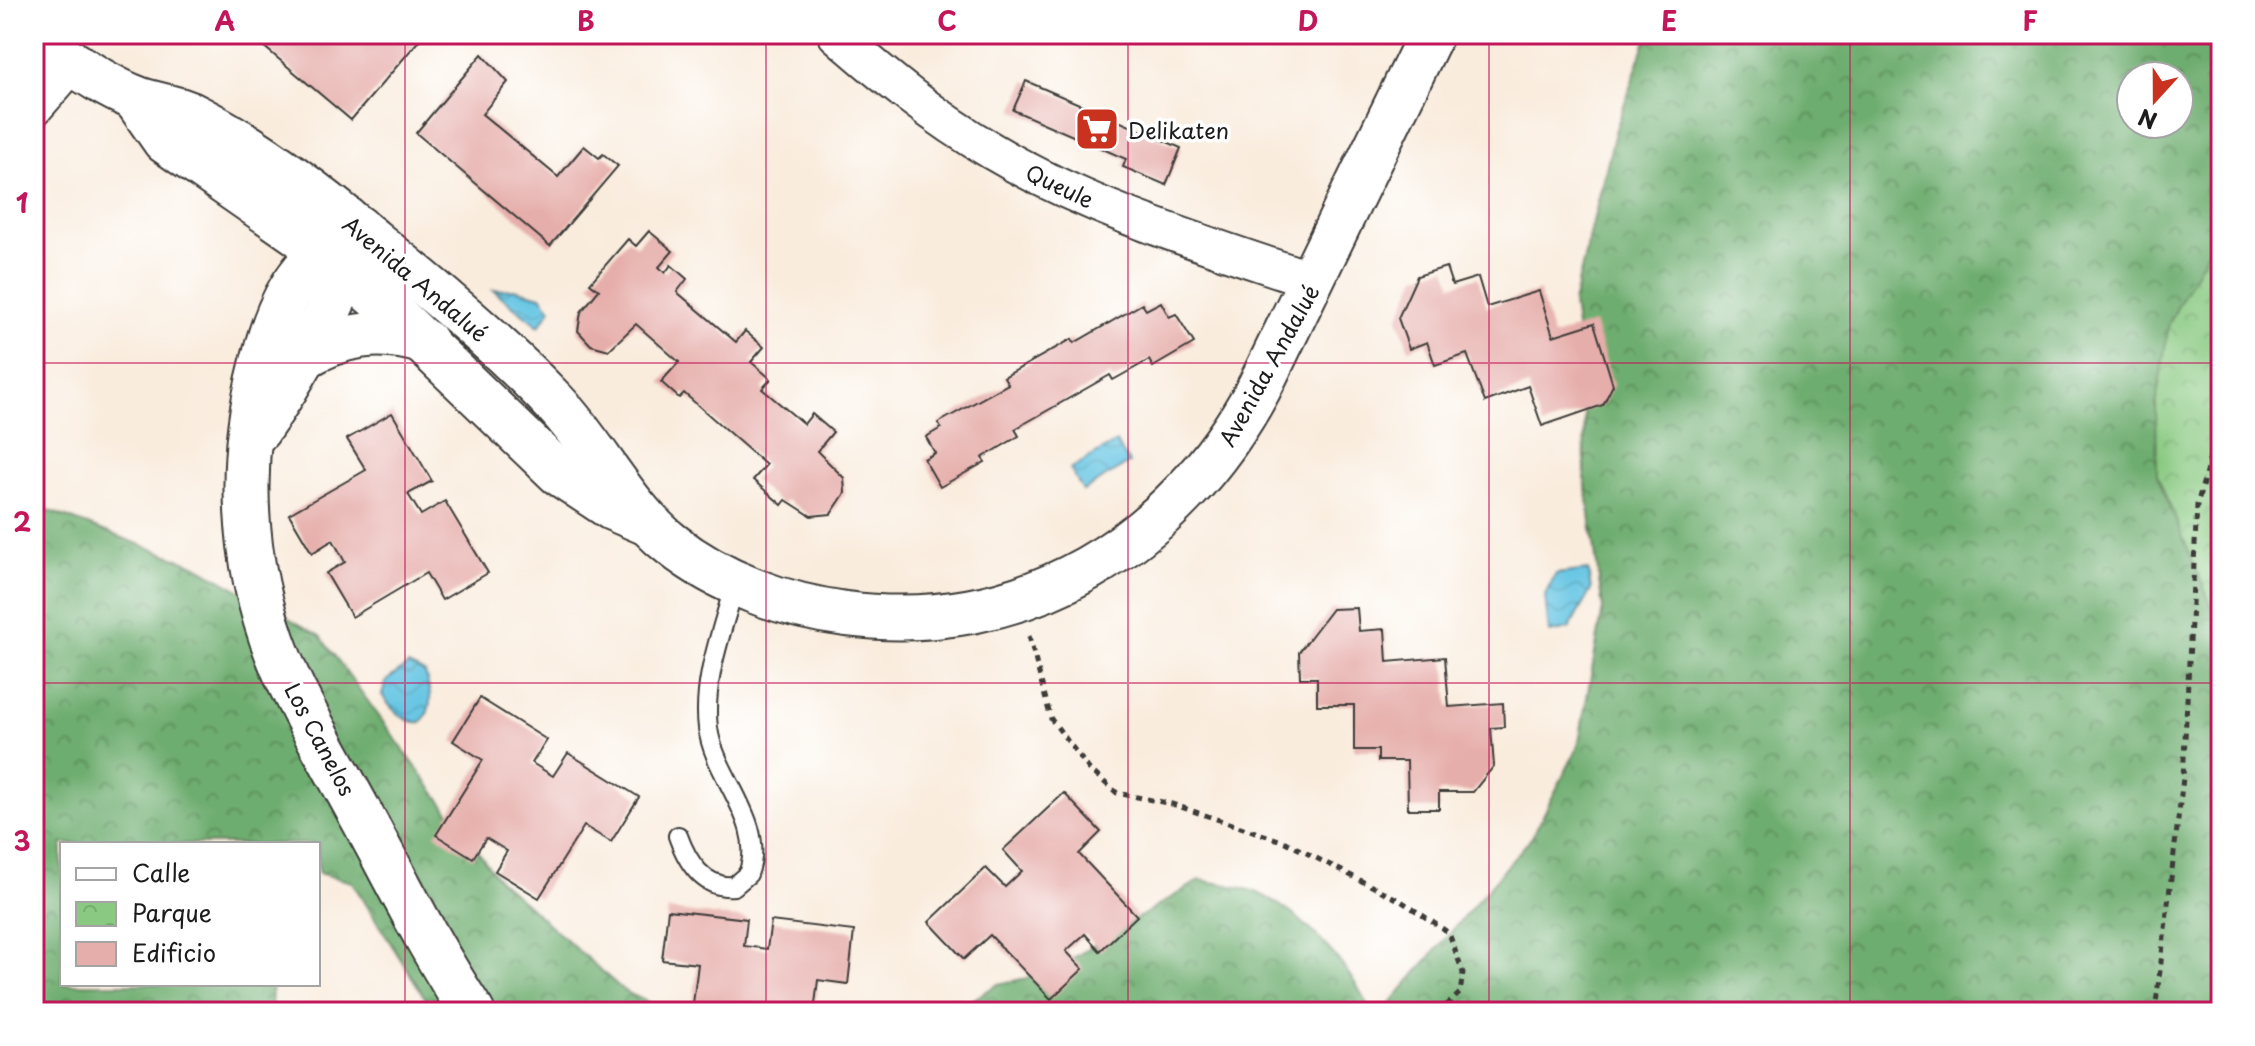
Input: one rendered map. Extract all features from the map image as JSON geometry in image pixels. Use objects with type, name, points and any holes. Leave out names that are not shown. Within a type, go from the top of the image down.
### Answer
[{"type":"street","name":"Queule","points":[[836,34],[876,48],[945,123],[1041,178],[1158,226],[1314,281]]},
{"type":"street","name":"Avenida Andalué","points":[[34,39],[135,98],[196,117],[271,163],[358,228],[452,305],[556,403],[604,461],[645,522],[673,546],[735,583],[779,600],[871,617],[946,616],[1019,600],[1098,564],[1136,539],[1202,477],[1242,420],[1314,281],[1431,34]]},
{"type":"street","points":[[34,108],[74,62]]},
{"type":"street","name":"Avenida Andalué","points":[[135,98],[148,122],[165,141],[333,261],[425,342],[559,473],[612,508],[645,522]]},
{"type":"street","name":"Los Canelos","points":[[358,228],[333,261],[291,288],[267,343],[249,441],[248,532],[266,624],[288,680],[420,924],[472,1012]]},
{"type":"street","points":[[249,441],[302,358],[333,261]]},
{"type":"street","points":[[302,358],[322,346],[368,334],[406,336],[425,342]]},
{"type":"lane","points":[[678,836],[694,869],[715,884],[734,886],[748,874],[751,843],[747,823],[714,755],[706,709],[710,677],[735,583]]},
{"type":"path","points":[[2155,1012],[2183,778],[2197,505],[2221,418]]},
{"type":"path","points":[[1019,600],[1051,719],[1089,769],[1117,793],[1172,804],[1285,842],[1401,901],[1449,933],[1463,973],[1460,993],[1439,1012]]},
{"type":"green space","points":[[1648,34],[2221,34],[2221,1012],[1383,1012],[1532,837],[1578,747],[1603,609],[1585,478],[1584,392],[1573,303],[1615,132]]},
{"type":"green space","points":[[2221,183],[2221,629],[2157,475],[2156,404],[2169,323],[2211,244]]},
{"type":"green space","points":[[34,505],[195,565],[320,636],[499,880],[624,991],[668,1012],[434,1012],[352,882],[320,874],[320,842],[60,842],[60,986],[272,986],[271,1012],[34,1012]]},
{"type":"green space","points":[[1200,880],[1253,891],[1293,915],[1308,927],[1347,972],[1368,1004],[1366,1012],[943,1012],[964,1005],[998,984],[1047,974]]},
{"type":"water","points":[[514,289],[541,296],[551,309],[539,326],[493,290]]},
{"type":"water","points":[[1116,442],[1129,463],[1083,491],[1070,469]]},
{"type":"water","points":[[1588,570],[1591,590],[1569,629],[1549,633],[1545,595],[1556,574]]},
{"type":"water","points":[[408,665],[425,673],[428,686],[430,705],[421,722],[404,718],[382,695],[386,681]]},
{"type":"water","points":[[954,999],[962,1000],[967,1012],[909,1012]]},
{"type":"building","points":[[249,34],[418,34],[422,37],[351,120]]},
{"type":"building","points":[[482,54],[508,82],[482,114],[558,177],[584,146],[599,158],[603,154],[618,166],[550,246],[416,133]]},
{"type":"building","name":"Delikaten","points":[[1026,81],[1181,148],[1166,185],[1123,167],[1126,159],[1013,110]]},
{"type":"building","points":[[649,231],[673,251],[659,267],[665,273],[671,265],[687,279],[677,292],[736,342],[745,331],[764,347],[751,362],[771,379],[762,389],[804,424],[812,414],[833,432],[817,451],[844,478],[845,493],[831,514],[811,516],[786,500],[782,505],[753,480],[766,465],[684,393],[679,398],[661,382],[679,362],[636,324],[609,350],[591,345],[578,331],[581,312],[599,290],[590,283],[628,239],[636,246]]},
{"type":"building","points":[[1446,267],[1452,285],[1478,277],[1487,307],[1539,291],[1553,336],[1594,323],[1613,385],[1603,405],[1542,426],[1528,386],[1485,402],[1467,354],[1435,365],[1427,342],[1409,349],[1398,318],[1417,276]]},
{"type":"building","points":[[1161,302],[1169,317],[1176,314],[1194,343],[1153,367],[1149,360],[1113,380],[1110,375],[1015,429],[1019,436],[982,458],[985,462],[940,487],[924,459],[935,453],[926,437],[941,428],[938,423],[1008,384],[1004,377],[1072,339],[1074,343],[1142,304],[1146,310]]},
{"type":"building","points":[[392,413],[432,481],[408,494],[421,515],[445,501],[488,573],[442,600],[426,573],[352,617],[326,573],[345,562],[333,540],[312,553],[289,514],[366,470],[347,439]]},
{"type":"building","points":[[1357,608],[1359,631],[1385,629],[1387,662],[1445,657],[1449,707],[1503,703],[1504,727],[1491,728],[1494,766],[1473,792],[1439,792],[1439,809],[1408,809],[1407,761],[1378,761],[1378,750],[1354,750],[1354,705],[1317,705],[1317,678],[1300,678],[1299,652],[1332,609]]},
{"type":"building","points":[[480,698],[547,740],[532,763],[553,776],[568,753],[639,797],[611,842],[584,826],[539,898],[495,871],[507,851],[486,838],[473,858],[436,835],[483,760],[453,741]]},
{"type":"building","points":[[1064,793],[1101,832],[1079,854],[1137,916],[1100,951],[1085,934],[1066,951],[1083,969],[1051,999],[990,935],[964,959],[929,922],[986,868],[1005,887],[1022,871],[1003,850]]},
{"type":"building","points":[[668,910],[747,919],[744,946],[767,949],[771,921],[854,931],[848,984],[818,980],[814,1012],[692,1012],[698,964],[662,960]]},
{"type":"place","name":"Delikaten","points":[[1097,129]]}]
